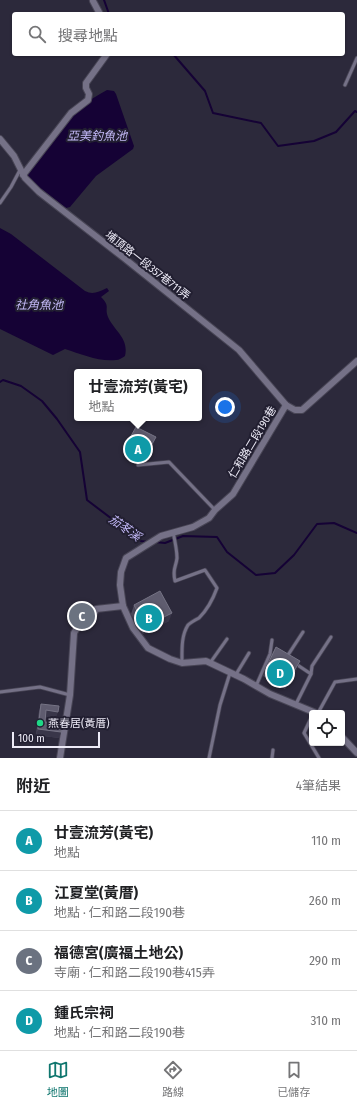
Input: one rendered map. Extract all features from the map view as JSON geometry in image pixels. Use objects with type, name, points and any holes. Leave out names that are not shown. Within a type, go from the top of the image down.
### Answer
[{"type":"street","points":[[93,1],[99,12]]},
{"type":"street","points":[[22,172],[71,113],[88,100],[89,94],[86,88],[86,83],[106,56]]},
{"type":"street","name":"埔頂路一段357巷711弄","points":[[0,139],[14,156],[25,178],[39,192],[239,350],[286,405]]},
{"type":"street","name":"仁和路二段190巷","points":[[123,606],[120,585],[121,572],[126,558],[161,536],[193,527],[209,518],[215,510],[232,494],[286,405],[295,410],[302,410],[357,361]]},
{"type":"street","points":[[60,758],[64,725],[70,695],[74,633],[77,628],[91,621],[96,609],[123,606],[132,628],[148,648],[170,660],[182,663],[206,661],[270,694],[309,711]]},
{"type":"street","points":[[345,740],[357,753]]},
{"type":"lane","points":[[345,84],[357,58]]},
{"type":"lane","points":[[0,203],[22,172]]},
{"type":"lane","points":[[138,465],[169,462],[215,510]]},
{"type":"lane","points":[[173,532],[177,556],[173,570],[175,580],[205,570],[217,588],[215,595],[204,613],[189,624],[186,630],[183,639],[182,663]]},
{"type":"lane","points":[[303,632],[288,655],[297,665],[311,674]]},
{"type":"lane","points":[[296,704],[311,674],[312,666],[331,637]]},
{"type":"lane","points":[[210,663],[226,639]]},
{"type":"lane","points":[[256,686],[270,654],[272,640]]},
{"type":"lane","points":[[209,758],[220,705],[233,674],[250,653]]},
{"type":"lane","points":[[318,710],[335,682],[357,680]]},
{"type":"lane","points":[[0,692],[40,687],[70,695]]},
{"type":"lane","points":[[309,724],[304,733],[309,741]]},
{"type":"lane","points":[[64,725],[97,728]]},
{"type":"lane","points":[[312,746],[319,758]]},
{"type":"lane","points":[[272,758],[273,750]]},
{"type":"water","name":"亞美釣魚池","points":[[107,90],[114,91],[116,94],[134,146],[133,149],[96,176],[70,207],[62,207],[27,177],[36,160],[69,119],[86,103]]},
{"type":"water","name":"社角魚池","points":[[0,228],[11,234],[85,291],[93,293],[107,288],[109,291],[101,297],[107,305],[108,317],[121,335],[125,344],[125,356],[117,360],[103,360],[65,349],[53,355],[0,329]]},
{"type":"building","points":[[136,427],[156,437],[147,453],[142,454],[126,445]]},
{"type":"building","points":[[160,591],[172,613],[146,626],[134,605]]},
{"type":"building","points":[[84,605],[89,614],[82,617],[78,608]]},
{"type":"building","points":[[276,647],[300,661],[288,681],[266,668]]},
{"type":"building","points":[[41,704],[59,706],[58,712],[46,710],[45,722],[62,724],[61,732],[38,729]]},
{"type":"waterway","points":[[104,0],[108,12]]},
{"type":"waterway","points":[[175,56],[205,91],[213,113],[261,123],[278,146],[314,141],[336,132],[355,111],[357,112]]},
{"type":"waterway","name":"茄苳溪","points":[[0,382],[3,380],[21,386],[42,401],[57,419],[80,452],[87,500],[141,541],[149,542]]},
{"type":"waterway","name":"茄苳溪","points":[[155,542],[165,543],[183,536],[217,537],[227,552],[256,575],[275,573],[294,555],[317,524],[334,523],[357,533]]},
{"type":"place","name":"廿壹流芳(黃宅)","points":[[138,449]]},
{"type":"place","name":"福德宮(廣福土地公)","points":[[82,616]]},
{"type":"place","name":"江夏堂(黃厝)","points":[[149,618]]},
{"type":"place","name":"鍾氏宗祠","points":[[280,673]]},
{"type":"place","name":"燕春居(黃厝)","points":[[40,723]]}]
